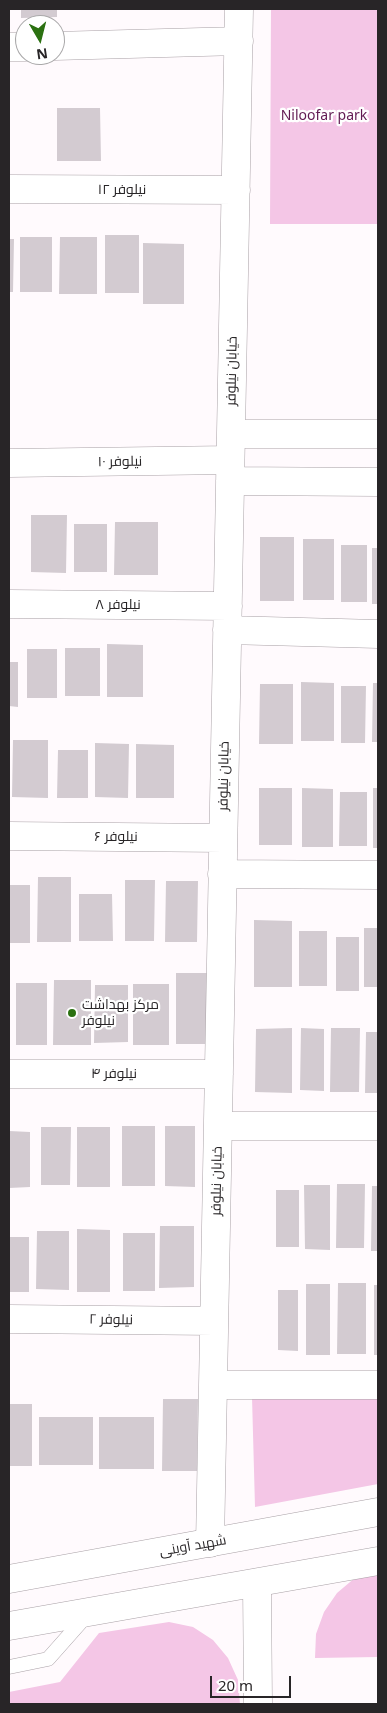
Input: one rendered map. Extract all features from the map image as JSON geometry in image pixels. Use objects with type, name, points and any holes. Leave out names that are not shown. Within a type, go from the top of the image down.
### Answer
[{"type":"street","name":"خیابان نیلوفر","points":[[210,1543],[239,9]]},
{"type":"street","points":[[65,46],[239,41]]},
{"type":"street","name":"نیلوفر ۱۲","points":[[9,189],[236,190]]},
{"type":"street","points":[[231,459],[378,434]]},
{"type":"street","points":[[231,459],[378,482]]},
{"type":"street","name":"نیلوفر ۱۰","points":[[9,463],[231,459]]},
{"type":"street","name":"نیلوفر ۸","points":[[9,604],[227,618],[378,634]]},
{"type":"street","name":"نیلوفر ۶","points":[[9,836],[223,838]]},
{"type":"street","points":[[222,874],[378,875]]},
{"type":"street","name":"نیلوفر ۴","points":[[9,1074],[219,1074]]},
{"type":"street","points":[[218,1126],[378,1126]]},
{"type":"street","name":"نیلوفر ۲","points":[[9,1319],[214,1321]]},
{"type":"street","points":[[212,1386],[378,1385]]},
{"type":"street","name":"شهید آوینی","points":[[9,1579],[378,1512]]},
{"type":"street","points":[[9,1626],[378,1561]]},
{"type":"street","points":[[257,1583],[258,1704]]},
{"type":"lane","points":[[9,1667],[48,1659],[90,1612]]},
{"type":"green space","name":"Niloofar park","points":[[271,9],[378,9],[378,224],[270,224]]},
{"type":"green space","points":[[252,1397],[378,1398],[378,1484],[255,1507]]},
{"type":"green space","points":[[378,1573],[378,1657],[315,1658],[316,1634],[324,1612],[337,1593],[356,1577]]},
{"type":"green space","points":[[169,1622],[193,1627],[213,1640],[228,1658],[238,1680],[240,1704],[9,1704],[9,1692],[60,1682],[99,1633]]},
{"type":"building","points":[[21,9],[57,9],[57,15],[21,15]]},
{"type":"building","points":[[57,108],[100,108],[101,161],[57,161]]},
{"type":"building","points":[[105,235],[139,235],[139,293],[105,293]]},
{"type":"building","points":[[20,237],[52,237],[52,292],[20,292]]},
{"type":"building","points":[[60,237],[97,237],[97,294],[59,294]]},
{"type":"building","points":[[9,239],[14,239],[13,292],[9,292]]},
{"type":"building","points":[[143,243],[184,244],[184,304],[143,304]]},
{"type":"building","points":[[31,515],[67,515],[66,573],[31,572]]},
{"type":"building","points":[[115,522],[158,522],[158,575],[114,575]]},
{"type":"building","points":[[74,524],[107,524],[107,572],[74,572]]},
{"type":"building","points":[[260,537],[294,537],[294,601],[260,601]]},
{"type":"building","points":[[303,539],[334,539],[334,600],[303,600]]},
{"type":"building","points":[[341,545],[367,545],[367,602],[341,602]]},
{"type":"building","points":[[372,548],[378,548],[378,604],[372,604]]},
{"type":"building","points":[[107,644],[143,645],[143,697],[107,697]]},
{"type":"building","points":[[65,648],[100,648],[100,696],[65,696]]},
{"type":"building","points":[[27,649],[57,649],[57,698],[27,698]]},
{"type":"building","points":[[9,662],[18,662],[18,707],[9,706]]},
{"type":"building","points":[[301,682],[334,683],[334,741],[301,741]]},
{"type":"building","points":[[373,683],[378,683],[378,742],[372,742]]},
{"type":"building","points":[[260,684],[293,684],[293,744],[259,744]]},
{"type":"building","points":[[341,686],[366,686],[365,743],[341,743]]},
{"type":"building","points":[[13,740],[48,740],[48,798],[12,797]]},
{"type":"building","points":[[95,743],[129,744],[128,798],[95,797]]},
{"type":"building","points":[[136,744],[174,745],[174,798],[136,798]]},
{"type":"building","points":[[58,750],[88,750],[88,798],[57,798]]},
{"type":"building","points":[[259,788],[292,788],[292,845],[259,845]]},
{"type":"building","points":[[302,788],[333,789],[333,847],[302,847]]},
{"type":"building","points":[[373,788],[378,788],[378,848],[373,848]]},
{"type":"building","points":[[340,792],[367,792],[367,846],[339,846]]},
{"type":"building","points":[[38,877],[71,877],[71,942],[37,942]]},
{"type":"building","points":[[125,880],[155,880],[154,941],[125,941]]},
{"type":"building","points":[[166,881],[198,881],[197,942],[165,942]]},
{"type":"building","points":[[9,885],[30,885],[30,943],[9,943]]},
{"type":"building","points":[[79,894],[112,894],[113,941],[79,941]]},
{"type":"building","points":[[254,920],[292,921],[292,987],[254,987]]},
{"type":"building","points":[[364,928],[378,928],[378,987],[364,987]]},
{"type":"building","points":[[299,931],[327,931],[327,986],[299,986]]},
{"type":"building","points":[[336,937],[359,937],[359,991],[336,991]]},
{"type":"building","points":[[176,973],[209,973],[209,1044],[176,1044]]},
{"type":"building","name":"مرکز بهداشت نیلوفر","points":[[54,980],[91,980],[91,1045],[53,1045]]},
{"type":"building","points":[[16,983],[47,983],[47,1045],[16,1045]]},
{"type":"building","points":[[133,984],[169,984],[169,1045],[133,1045]]},
{"type":"building","points":[[95,985],[128,985],[128,1042],[94,1043]]},
{"type":"building","points":[[292,1028],[292,1093],[255,1092],[256,1029]]},
{"type":"building","points":[[301,1028],[324,1029],[324,1091],[300,1090]]},
{"type":"building","points":[[331,1028],[360,1028],[359,1092],[330,1092]]},
{"type":"building","points":[[366,1032],[378,1032],[378,1093],[365,1093]]},
{"type":"building","points":[[122,1126],[155,1126],[155,1186],[122,1186]]},
{"type":"building","points":[[165,1126],[195,1126],[195,1187],[165,1186]]},
{"type":"building","points":[[41,1127],[71,1127],[70,1185],[41,1185]]},
{"type":"building","points":[[77,1127],[110,1127],[110,1187],[77,1187]]},
{"type":"building","points":[[9,1131],[30,1132],[30,1187],[9,1188]]},
{"type":"building","points":[[337,1184],[365,1184],[364,1248],[336,1248]]},
{"type":"building","points":[[304,1185],[330,1185],[330,1250],[305,1249]]},
{"type":"building","points":[[372,1186],[378,1186],[378,1251],[371,1251]]},
{"type":"building","points":[[276,1190],[299,1190],[299,1247],[276,1247]]},
{"type":"building","points":[[160,1226],[194,1226],[194,1287],[159,1288]]},
{"type":"building","points":[[77,1229],[110,1230],[110,1292],[77,1292]]},
{"type":"building","points":[[37,1231],[69,1231],[69,1290],[36,1289]]},
{"type":"building","points":[[123,1233],[155,1233],[155,1291],[123,1291]]},
{"type":"building","points":[[9,1237],[29,1237],[29,1292],[9,1292]]},
{"type":"building","points":[[338,1283],[366,1283],[366,1354],[337,1354]]},
{"type":"building","points":[[306,1284],[330,1284],[330,1355],[306,1355]]},
{"type":"building","points":[[374,1285],[378,1285],[378,1355],[374,1355]]},
{"type":"building","points":[[278,1290],[298,1290],[298,1351],[278,1350]]},
{"type":"building","points":[[163,1399],[198,1399],[197,1471],[162,1471]]},
{"type":"building","points":[[9,1404],[32,1404],[32,1466],[9,1466]]},
{"type":"building","points":[[39,1417],[93,1417],[93,1465],[39,1465]]},
{"type":"building","points":[[99,1417],[154,1417],[154,1469],[99,1469]]},
{"type":"place","name":"مرکز بهداشت نیلوفر","points":[[72,1013]]}]
